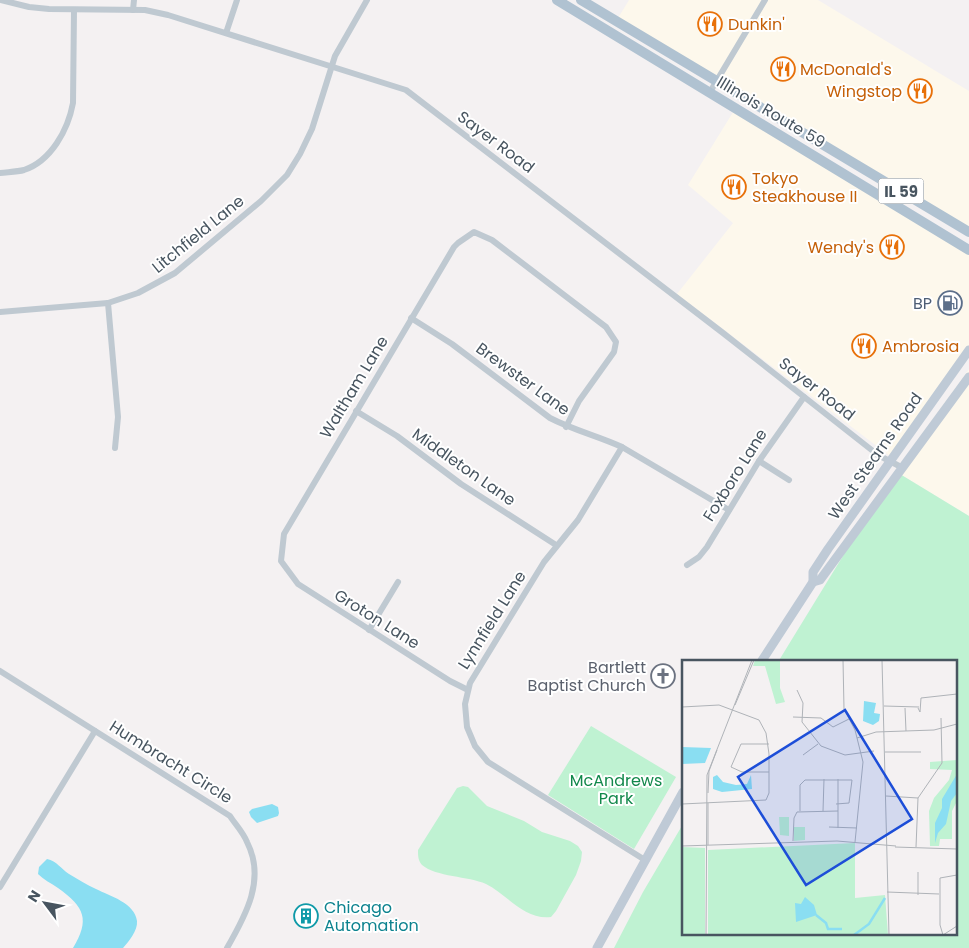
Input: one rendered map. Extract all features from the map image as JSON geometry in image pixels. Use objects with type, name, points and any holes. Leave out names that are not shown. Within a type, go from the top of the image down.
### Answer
[{"type":"main road","name":"Illinois Route 59","points":[[557,0],[969,250]]},
{"type":"main road","name":"Illinois Route 59","points":[[581,0],[969,232]]},
{"type":"main road","name":"West Stearns Road","points":[[762,660],[813,582],[813,572],[969,350]]},
{"type":"main road","name":"West Stearns Road","points":[[813,582],[820,580],[969,377]]},
{"type":"main road","points":[[597,948],[682,794]]},
{"type":"street","name":"Sayer Road","points":[[1,0],[29,6],[74,10],[145,10],[168,15],[406,90],[878,455],[902,468]]},
{"type":"street","points":[[133,10],[134,0]]},
{"type":"street","points":[[226,34],[237,0]]},
{"type":"street","name":"Litchfield Lane","points":[[0,312],[108,303],[150,288],[175,273],[278,185],[294,165],[305,145],[335,56],[367,0]]},
{"type":"street","points":[[710,92],[765,0]]},
{"type":"street","points":[[0,172],[23,170],[35,164],[59,140],[73,103],[74,10]]},
{"type":"street","name":"Waltham Lane","points":[[281,561],[283,539],[287,528],[356,410],[454,247],[474,232],[492,240],[606,327],[616,342],[614,352],[580,401],[566,427]]},
{"type":"street","points":[[108,303],[118,417],[115,448]]},
{"type":"street","name":"Brewster Lane","points":[[411,318],[452,344],[543,414],[566,427],[604,438],[622,447],[729,510]]},
{"type":"street","name":"Foxboro Lane","points":[[687,565],[699,557],[707,547],[759,460],[804,396]]},
{"type":"street","name":"Middleton Lane","points":[[356,410],[397,436],[461,484],[556,545]]},
{"type":"street","name":"Lynnfield Lane","points":[[622,447],[578,520],[544,562],[478,668],[468,690],[465,712],[467,727],[475,746],[483,757],[645,860]]},
{"type":"street","points":[[759,460],[789,480]]},
{"type":"street","name":"Groton Lane","points":[[281,561],[298,584],[468,690]]},
{"type":"street","points":[[369,630],[398,582]]},
{"type":"street","name":"Humbracht Circle","points":[[0,671],[230,816],[247,842],[255,866],[252,901],[228,948]]},
{"type":"street","points":[[0,887],[95,731]]},
{"type":"shaded area","points":[[629,0],[762,0],[717,77],[618,18]]},
{"type":"shaded area","points":[[768,0],[818,0],[969,91],[969,229],[721,79]]},
{"type":"shaded area","points":[[735,109],[969,250],[969,357],[895,460],[677,294],[733,223],[688,185]]},
{"type":"shaded area","points":[[969,369],[969,516],[895,471]]},
{"type":"green space","points":[[895,471],[969,516],[969,948],[614,948],[643,892],[682,826],[682,936],[956,936],[956,660],[779,660]]},
{"type":"green space","name":"McAndrews Park","points":[[591,726],[676,777],[634,849],[548,795]]},
{"type":"green space","points":[[468,787],[487,806],[524,821],[542,832],[570,841],[578,846],[582,852],[576,875],[551,917],[541,917],[524,911],[494,889],[479,881],[435,872],[422,865],[418,858],[418,850],[457,788]]},
{"type":"water","points":[[272,804],[278,807],[278,816],[257,823],[251,817],[249,812],[252,809]]},
{"type":"water","points":[[47,859],[54,861],[69,874],[121,901],[132,909],[137,925],[123,948],[73,948],[82,929],[82,915],[74,901],[38,874],[39,867]]},
{"type":"place","name":"Dunkin'","points":[[710,24]]},
{"type":"place","name":"McDonald's","points":[[783,69]]},
{"type":"place","name":"Wingstop","points":[[920,91]]},
{"type":"place","name":"Tokyo Steakhouse II","points":[[734,187]]},
{"type":"place","name":"Wendy's","points":[[892,247]]},
{"type":"place","name":"BP","points":[[950,303]]},
{"type":"place","name":"Ambrosia","points":[[864,346]]},
{"type":"place","name":"Bartlett Baptist Church","points":[[663,676]]},
{"type":"place","name":"Chicago Automation","points":[[306,916]]}]
